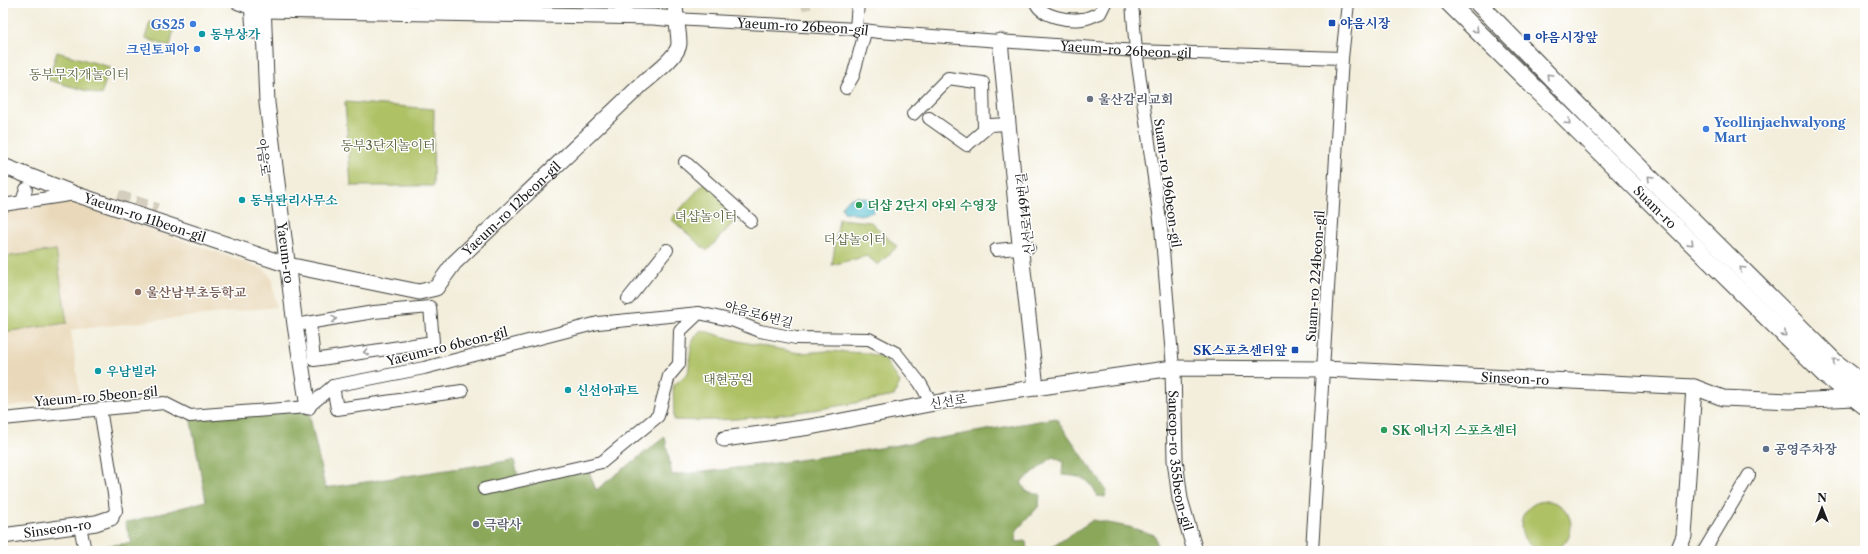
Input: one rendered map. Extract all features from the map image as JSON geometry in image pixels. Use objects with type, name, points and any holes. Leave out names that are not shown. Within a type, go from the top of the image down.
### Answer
[{"type":"main road","name":"Suam-ro","points":[[1449,3],[1824,374],[1862,397]]},
{"type":"main road","name":"Suam-ro","points":[[1478,3],[1611,139],[1852,376],[1862,397]]},
{"type":"street","points":[[237,3],[258,6]]},
{"type":"street","name":"Yaeum-ro 12beon-gil","points":[[282,263],[419,292],[436,288],[454,263],[641,84],[673,56],[679,45],[676,3]]},
{"type":"street","points":[[846,88],[853,76],[864,36],[856,29],[858,3]]},
{"type":"street","points":[[1036,3],[1048,14],[1061,18],[1082,19],[1100,13],[1105,3]]},
{"type":"street","name":"Suam-ro 196beon-gil","points":[[1132,3],[1136,51],[1161,227],[1173,368]]},
{"type":"street","name":"Suam-ro 224beon-gil","points":[[1312,551],[1342,58],[1348,3]]},
{"type":"street","name":"Yaeum-ro 26beon-gil","points":[[258,6],[653,17],[856,29],[1136,51],[1342,58]]},
{"type":"street","name":"야음로","points":[[258,6],[257,100],[282,263]]},
{"type":"street","name":"Yaeum-ro","points":[[258,6],[282,263],[302,324],[308,406]]},
{"type":"street","points":[[996,250],[1025,247],[1008,124],[1004,41]]},
{"type":"street","name":"신선로149번길","points":[[1004,41],[1040,387]]},
{"type":"street","points":[[913,114],[948,78],[983,83],[984,129]]},
{"type":"street","points":[[929,118],[967,145],[990,125],[1008,124]]},
{"type":"street","points":[[685,162],[751,221]]},
{"type":"street","name":"Yaeum-ro 11beon-gil","points":[[3,166],[75,194],[282,263]]},
{"type":"street","points":[[22,202],[26,189]]},
{"type":"street","points":[[3,205],[75,194]]},
{"type":"street","points":[[628,299],[666,250]]},
{"type":"street","points":[[430,307],[433,342],[314,360],[302,324],[374,312],[430,307]]},
{"type":"street","points":[[484,489],[602,462],[658,416],[669,376],[679,364],[680,331],[699,313]]},
{"type":"street","name":"야음로6번길","points":[[699,313],[734,321],[760,331],[796,338],[869,339],[896,353],[920,383],[932,404]]},
{"type":"street","name":"Yaeum-ro 6beon-gil","points":[[308,406],[333,386],[424,368],[598,323],[699,313]]},
{"type":"street","name":"Sinseon-ro","points":[[1173,368],[1324,369],[1694,387],[1723,398],[1790,401],[1862,397]]},
{"type":"street","name":"신선로","points":[[724,439],[810,427],[932,404],[1173,368]]},
{"type":"street","name":"Saneop-ro 355beon-gil","points":[[1173,368],[1175,460],[1180,499],[1195,551]]},
{"type":"street","points":[[333,386],[337,409],[462,391]]},
{"type":"street","points":[[1678,551],[1684,536],[1694,387]]},
{"type":"street","name":"Yaeum-ro 5beon-gil","points":[[3,419],[100,408],[164,403],[190,416],[308,406]]},
{"type":"street","points":[[100,408],[116,511],[111,518]]},
{"type":"street","points":[[1704,551],[1749,475]]},
{"type":"street","name":"Sinseon-ro","points":[[3,536],[80,526],[111,518]]},
{"type":"street","points":[[80,526],[85,551]]},
{"type":"shaded area","points":[[501,3],[650,3],[647,6],[610,8]]},
{"type":"shaded area","name":"울산남부초등학교","points":[[71,201],[264,269],[271,278],[277,307],[71,330],[80,397],[3,407],[3,211]]},
{"type":"green space","points":[[150,22],[174,28],[170,47],[145,38]]},
{"type":"green space","name":"동부무지개놀이터","points":[[57,52],[110,67],[101,95],[48,80]]},
{"type":"green space","name":"동부3단지놀이터","points":[[345,102],[434,109],[433,186],[351,186]]},
{"type":"green space","name":"뎌샵놀이터","points":[[706,181],[742,213],[707,251],[671,219]]},
{"type":"green space","name":"더샵놀이터","points":[[839,219],[871,222],[897,247],[878,265],[867,256],[832,265]]},
{"type":"green space","points":[[56,250],[67,323],[3,332],[3,257]]},
{"type":"green space","name":"대현공원","points":[[701,330],[738,341],[799,353],[828,351],[866,353],[883,357],[900,382],[894,396],[840,406],[757,417],[674,420],[673,386],[688,373],[692,344],[697,334]]},
{"type":"green space","points":[[308,407],[325,488],[514,460],[519,479],[588,469],[596,490],[665,437],[672,475],[769,464],[913,443],[1056,418],[1107,491],[1105,497],[1097,496],[1091,485],[1084,479],[1062,475],[1063,462],[1053,457],[1021,482],[1026,491],[1040,494],[1039,506],[1017,530],[1015,542],[1026,541],[1027,551],[95,551],[104,546],[132,543],[125,523],[206,501],[190,416]]},
{"type":"green space","points":[[1541,501],[1551,501],[1564,508],[1571,521],[1571,531],[1564,544],[1551,551],[1541,551],[1532,547],[1525,540],[1521,531],[1521,521],[1525,512],[1532,505]]},
{"type":"green space","points":[[1093,520],[1129,527],[1155,535],[1158,551],[1046,551]]},
{"type":"water","name":"더샵 2단지 야외 수영장","points":[[855,197],[869,199],[875,205],[873,212],[860,215],[844,212],[842,208],[844,203],[848,199]]},
{"type":"tunnel","points":[[801,5],[810,3]]},
{"type":"tunnel","points":[[118,196],[157,209]]},
{"type":"place","name":"야음시장","points":[[1332,23]]},
{"type":"place","name":"GS25","points":[[193,24]]},
{"type":"place","name":"동부상가","points":[[202,34]]},
{"type":"place","name":"야음시장앞","points":[[1527,37]]},
{"type":"place","name":"크린토피아","points":[[197,49]]},
{"type":"place","name":"울산감리교회","points":[[1090,99]]},
{"type":"place","name":"Yeollinjaehwalyong Mart","points":[[1706,129]]},
{"type":"place","name":"동부돤리사무소","points":[[242,200]]},
{"type":"place","name":"더샵 2단지 야외 수영장","points":[[859,205]]},
{"type":"place","name":"울산남부초등학교","points":[[138,292]]},
{"type":"place","name":"SK스포츠센터앞","points":[[1295,350]]},
{"type":"place","name":"우남빌라","points":[[98,371]]},
{"type":"place","name":"신선아파트","points":[[568,390]]},
{"type":"place","name":"SK 에너지 스포츠센터","points":[[1384,430]]},
{"type":"place","name":"공영주차장","points":[[1766,449]]},
{"type":"place","name":"극락사","points":[[476,524]]}]
